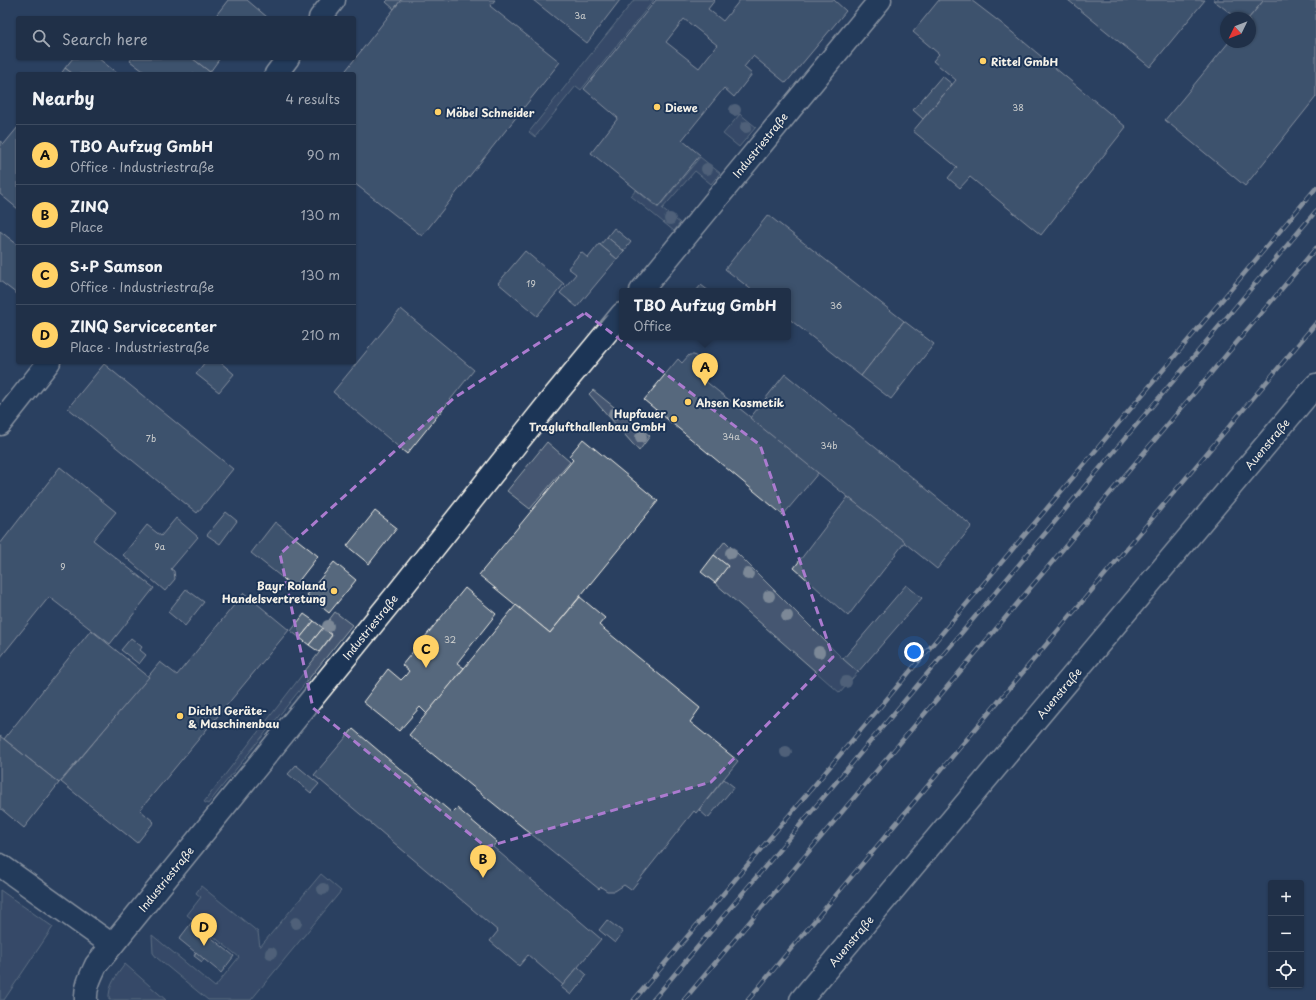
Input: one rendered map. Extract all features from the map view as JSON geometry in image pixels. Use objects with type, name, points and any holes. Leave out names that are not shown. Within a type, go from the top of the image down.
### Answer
[{"type":"street","points":[[322,16],[334,0]]},
{"type":"street","name":"Industriestraße","points":[[643,288],[880,0]]},
{"type":"street","points":[[278,72],[286,60]]},
{"type":"street","name":"Industriestraße","points":[[86,1000],[88,981],[96,965],[159,889],[555,395],[619,318]]},
{"type":"street","points":[[0,424],[47,364]]},
{"type":"street","name":"Auenstraße","points":[[801,1000],[1316,384]]},
{"type":"street","points":[[0,865],[115,942]]},
{"type":"highlighted area","points":[[585,313],[760,445],[833,657],[711,782],[486,847],[313,708],[280,554],[454,398]]},
{"type":"shaded area","points":[[634,0],[654,0],[581,90],[576,86],[535,137],[529,132]]},
{"type":"shaded area","points":[[740,114],[756,127],[739,147],[723,134]]},
{"type":"shaded area","points":[[700,157],[720,173],[711,184],[695,171],[662,209],[680,223],[674,231],[631,196],[636,190],[658,208]]},
{"type":"shaded area","points":[[593,390],[650,436],[639,451],[589,394]]},
{"type":"shaded area","points":[[547,442],[570,462],[530,509],[507,491]]},
{"type":"shaded area","points":[[725,541],[843,659],[858,672],[840,693],[715,583],[728,566],[714,555]]},
{"type":"shaded area","points":[[335,612],[352,625],[208,804],[204,802],[332,636],[323,628]]},
{"type":"shaded area","points":[[321,874],[341,891],[251,1000],[208,1000],[157,958],[153,953],[152,935],[215,987],[239,957],[187,915],[201,897],[196,893],[201,886],[258,932],[260,947]]},
{"type":"shaded area","points":[[0,890],[53,927],[4,1000],[0,1000]]},
{"type":"shaded area","points":[[125,964],[166,1000],[109,1000],[110,990],[116,976]]},
{"type":"building","points":[[228,0],[247,0],[266,16],[216,16]]},
{"type":"building","points":[[388,0],[401,0],[394,9],[386,2]]},
{"type":"building","name":"Möbel Schneider","points":[[401,0],[495,0],[490,6],[560,62],[422,236],[356,185],[356,72],[345,72],[354,60],[356,60],[356,57]]},
{"type":"building","points":[[533,0],[620,0],[587,43]]},
{"type":"building","name":"Diewe","points":[[656,0],[715,0],[708,9],[723,21],[740,0],[834,0],[846,11],[786,83],[753,56],[744,67],[752,74],[734,97],[724,88],[682,140],[700,155],[658,207],[591,153],[618,118],[584,89]],"holes":[[[684,19],[717,45],[699,68],[666,42]]]},
{"type":"building","points":[[939,0],[971,0],[1001,23],[1126,127],[1041,235],[970,177],[960,188],[948,178],[957,167],[913,131],[956,80],[933,61],[939,54],[913,32]]},
{"type":"building","points":[[1068,0],[1205,0],[1150,67]]},
{"type":"building","points":[[1213,0],[1264,0],[1254,12],[1229,12]]},
{"type":"building","points":[[1264,0],[1316,0],[1316,97],[1245,186],[1165,120],[1224,48],[1256,48],[1256,12],[1254,12]]},
{"type":"building","points":[[71,60],[100,60],[116,72],[70,72],[65,68]]},
{"type":"building","points":[[195,60],[210,72],[144,72],[130,61]]},
{"type":"building","points":[[195,60],[219,60],[210,72]]},
{"type":"building","points":[[65,68],[70,72],[62,72]]},
{"type":"building","points":[[942,76],[952,84],[923,119],[913,110]]},
{"type":"building","points":[[16,129],[16,207],[0,194],[0,141],[4,144]]},
{"type":"building","points":[[768,215],[904,321],[861,376],[791,320],[791,288],[749,288],[725,269]]},
{"type":"building","points":[[614,228],[631,242],[624,251],[607,237]]},
{"type":"building","points":[[0,231],[16,243],[16,293],[0,281]]},
{"type":"building","points":[[607,237],[624,251],[617,259],[600,245]]},
{"type":"building","points":[[599,244],[617,259],[577,307],[560,293],[576,274],[568,268],[581,252],[588,258]]},
{"type":"building","points":[[525,251],[564,284],[537,316],[498,283]]},
{"type":"building","points":[[401,309],[474,370],[407,454],[333,392]]},
{"type":"building","points":[[904,321],[934,344],[891,399],[861,376]]},
{"type":"building","points":[[689,355],[694,355],[704,363],[704,370],[699,376],[819,472],[783,515],[644,400],[678,359],[682,363]]},
{"type":"building","points":[[104,364],[233,469],[197,513],[68,408]]},
{"type":"building","points":[[204,364],[222,364],[234,374],[219,392],[196,374]]},
{"type":"building","points":[[785,374],[972,526],[937,569],[750,418]]},
{"type":"building","points":[[583,439],[658,501],[550,633],[479,575],[573,460],[569,456]]},
{"type":"building","points":[[60,467],[116,512],[93,540],[154,588],[110,644],[49,597],[0,658],[0,544]]},
{"type":"building","points":[[848,497],[905,542],[848,616],[794,568]]},
{"type":"building","points":[[375,511],[397,528],[369,564],[347,546]]},
{"type":"building","points":[[226,512],[237,521],[220,544],[207,535]]},
{"type":"building","points":[[176,518],[198,537],[171,569],[174,571],[175,579],[165,591],[123,555],[147,525],[161,536]]},
{"type":"building","points":[[275,522],[318,556],[294,587],[251,553]]},
{"type":"building","points":[[714,555],[728,566],[715,583],[701,572]]},
{"type":"building","points":[[334,562],[356,580],[329,613],[307,595]]},
{"type":"building","points":[[906,585],[922,598],[858,672],[843,659]]},
{"type":"building","points":[[465,588],[496,614],[457,663],[464,668],[427,714],[420,707],[399,731],[363,702],[388,669],[401,680],[406,675],[409,671],[402,665]]},
{"type":"building","points":[[186,589],[204,602],[185,626],[168,612]]},
{"type":"building","points":[[244,593],[289,630],[140,810],[154,822],[137,843],[61,782],[160,662],[177,675]]},
{"type":"building","points":[[580,597],[605,618],[599,625],[700,708],[690,722],[738,761],[696,813],[694,811],[631,890],[624,885],[615,891],[607,891],[601,887],[599,889],[409,735],[516,605],[550,633]]},
{"type":"building","points":[[304,614],[314,621],[300,638],[291,631]]},
{"type":"building","points":[[314,621],[323,628],[309,645],[300,638]]},
{"type":"building","points":[[323,628],[332,635],[319,652],[309,645]]},
{"type":"building","points":[[91,630],[149,677],[59,783],[4,739]]},
{"type":"building","points":[[131,638],[142,647],[140,650],[146,655],[139,664],[121,650]]},
{"type":"building","points":[[353,729],[452,813],[457,808],[497,842],[493,847],[601,939],[563,985],[528,955],[519,966],[490,941],[498,931],[314,775]]},
{"type":"building","points":[[0,736],[59,783],[24,828],[0,808]]},
{"type":"building","points":[[296,765],[319,784],[311,793],[288,774]]},
{"type":"building","points":[[724,779],[734,787],[708,818],[699,810]]},
{"type":"building","points":[[607,920],[623,932],[615,943],[599,930]]},
{"type":"building","points":[[192,922],[234,956],[221,973],[179,939]]},
{"type":"building","points":[[196,952],[204,959],[202,962],[194,956]]},
{"type":"building","points":[[578,967],[587,975],[571,995],[561,987]]},
{"type":"railway","points":[[634,1000],[1316,188]]},
{"type":"railway","points":[[653,1000],[1316,211]]},
{"type":"railway","points":[[684,1000],[1316,248]]},
{"type":"railway","points":[[748,1000],[1316,323]]},
{"type":"place","name":"Rittel GmbH","points":[[983,61]]},
{"type":"place","name":"Diewe","points":[[657,107]]},
{"type":"place","name":"Möbel Schneider","points":[[438,112]]},
{"type":"place","name":"TBO Aufzug GmbH","points":[[705,386]]},
{"type":"place","name":"Ahsen Kosmetik","points":[[688,402]]},
{"type":"place","name":"Hupfauer Traglufthallenbau GmbH","points":[[674,419]]},
{"type":"place","name":"Bayr Roland Handelsvertretung","points":[[334,591]]},
{"type":"place","name":"S+P Samson","points":[[426,668]]},
{"type":"place","name":"Dichtl Geräte- & Maschinenbau","points":[[180,716]]},
{"type":"place","name":"ZINQ","points":[[483,878]]},
{"type":"place","name":"ZINQ Servicecenter","points":[[204,946]]}]
